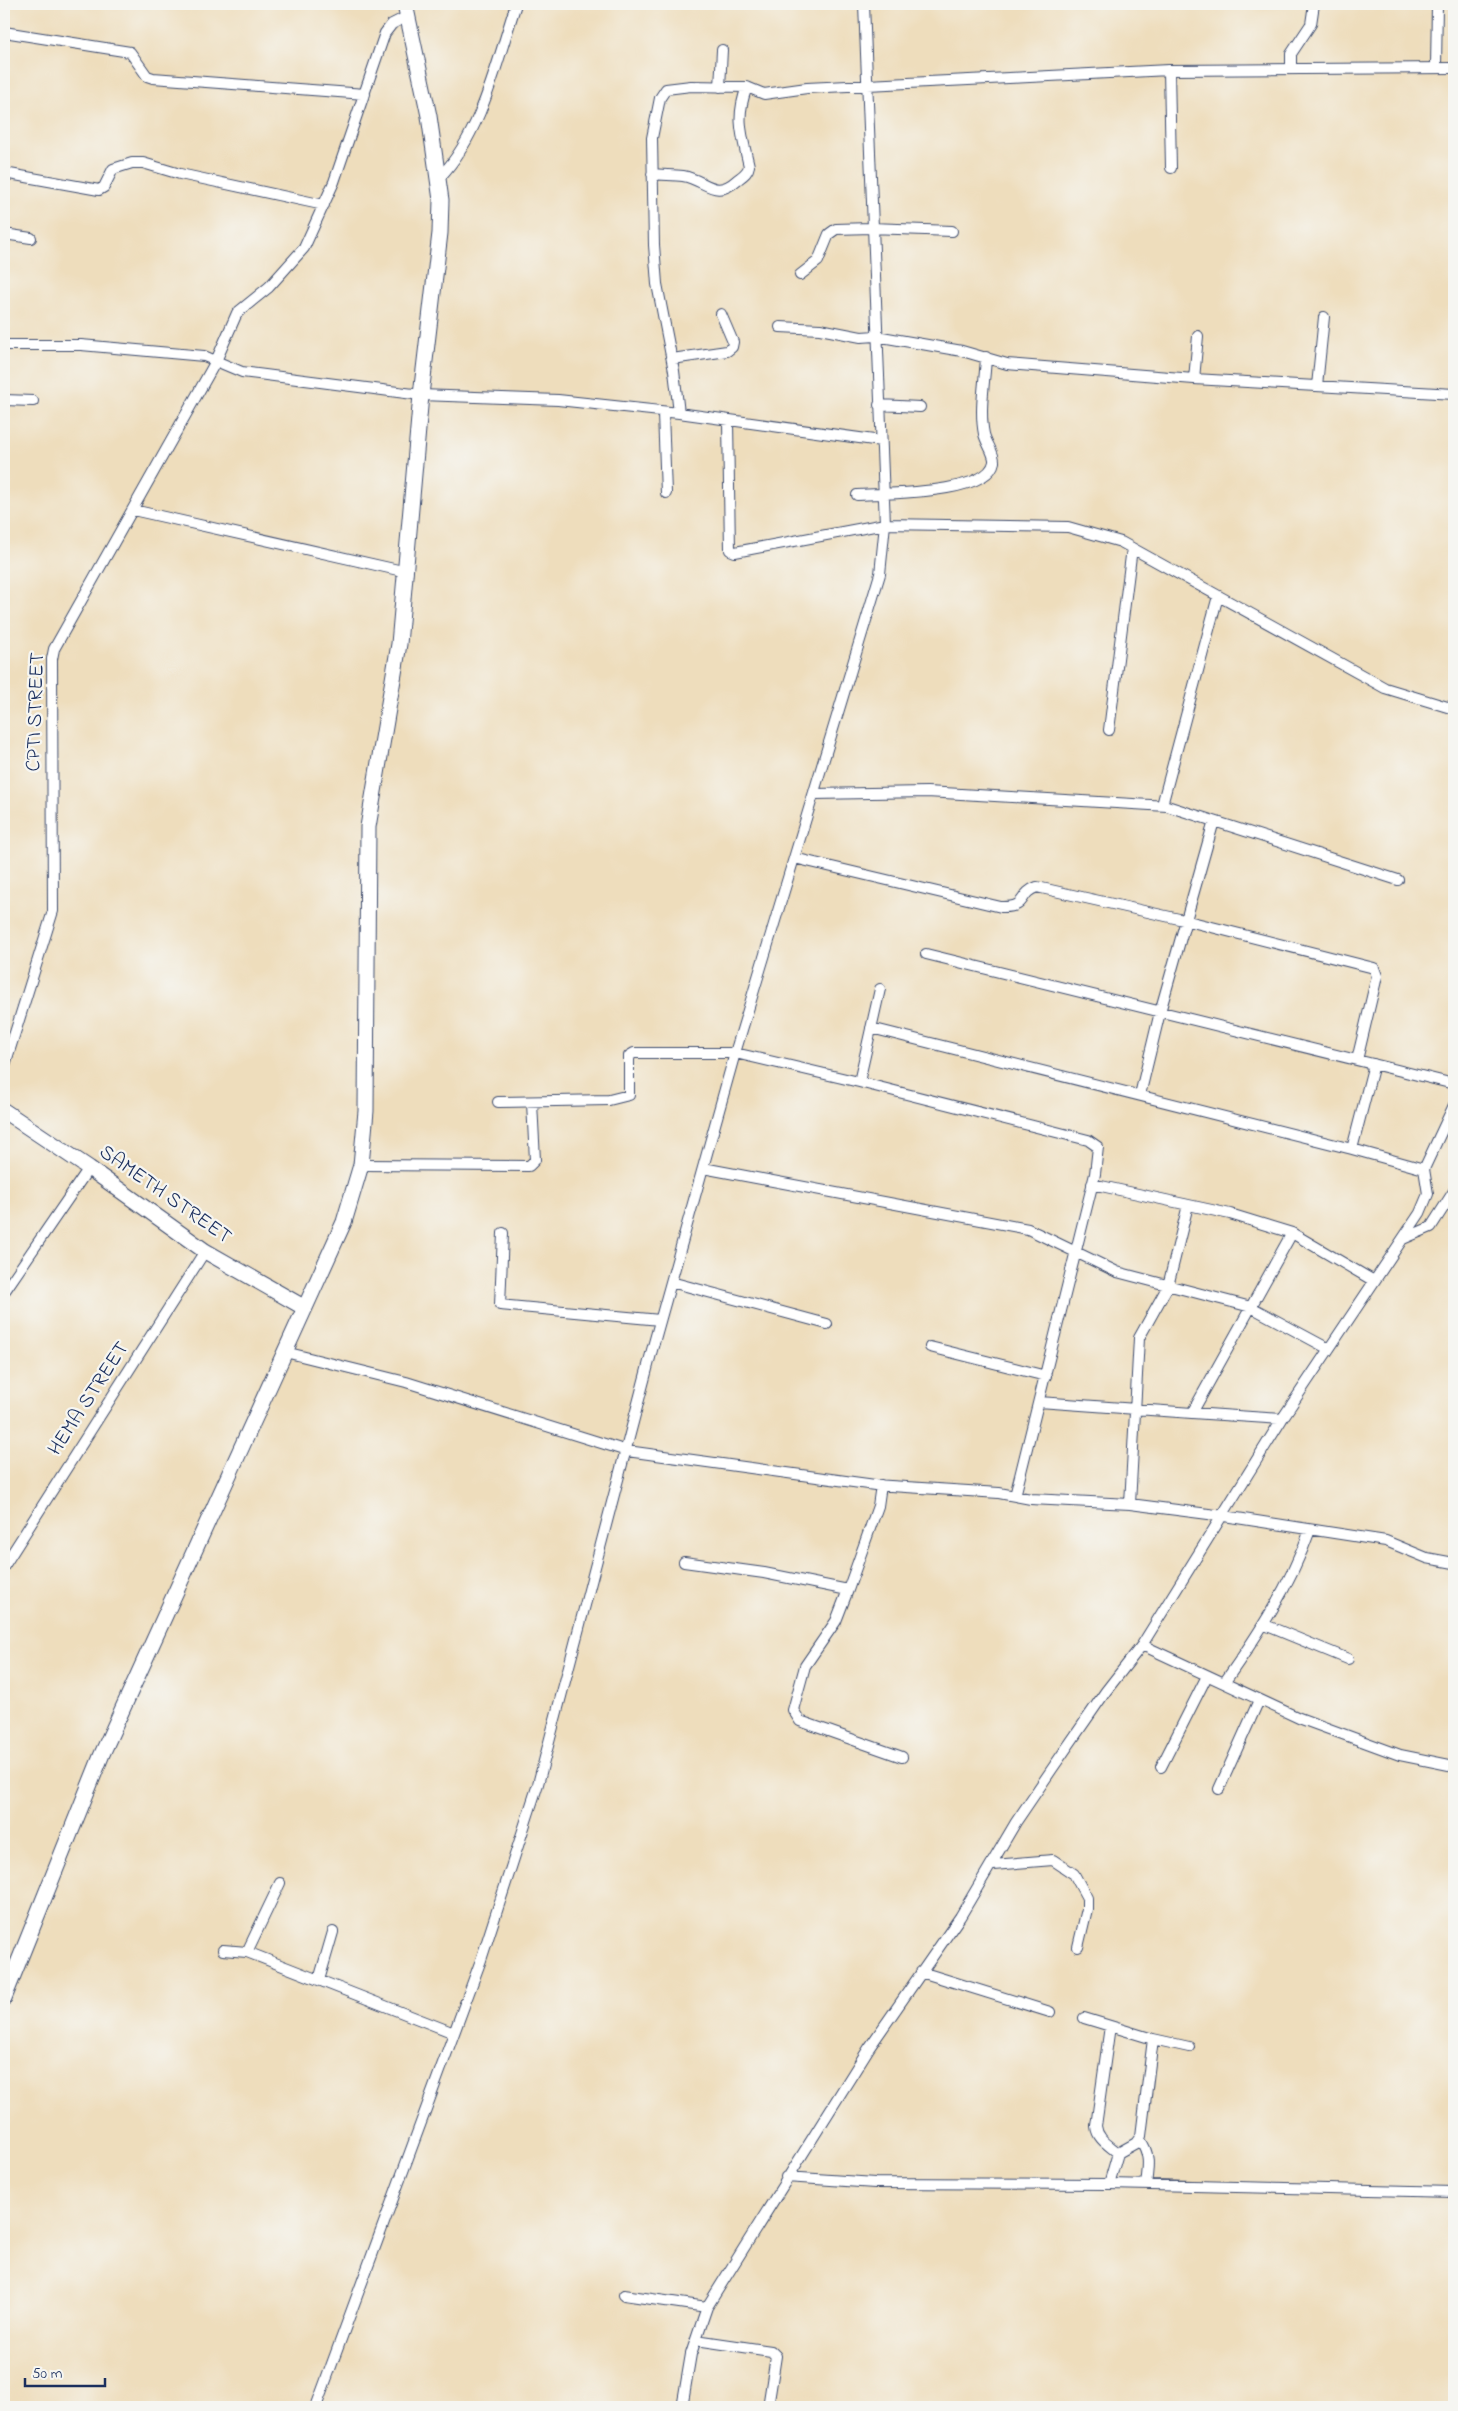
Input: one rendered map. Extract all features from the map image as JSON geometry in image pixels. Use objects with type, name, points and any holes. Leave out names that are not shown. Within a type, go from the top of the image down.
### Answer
[{"type":"street","points":[[440,177],[456,160],[477,119],[516,4]]},
{"type":"street","points":[[316,2407],[481,1960],[538,1784],[660,1320],[735,1053],[880,574],[885,524],[871,228],[864,4]]},
{"type":"street","points":[[1291,69],[1291,54],[1311,24],[1314,4]]},
{"type":"street","points":[[1436,68],[1437,4]]},
{"type":"street","points":[[4,1998],[102,1754],[344,1222],[361,1165],[366,1111],[368,827],[399,644],[407,572],[421,395],[440,233],[440,177],[430,116],[407,10]]},
{"type":"street","name":"CPTI STREET","points":[[4,1068],[52,911],[52,654],[216,361],[237,313],[268,287],[304,248],[334,182],[388,27],[407,10]]},
{"type":"street","points":[[4,32],[130,52],[147,76],[153,78],[364,94]]},
{"type":"street","points":[[720,87],[722,50]]},
{"type":"street","points":[[678,413],[672,358],[655,264],[652,174],[652,138],[662,92],[672,87],[747,87],[764,94],[807,88],[1169,70],[1454,68]]},
{"type":"street","points":[[1169,70],[1171,168]]},
{"type":"street","points":[[652,174],[684,176],[721,190],[731,186],[748,172],[749,166],[739,123],[741,104],[747,87]]},
{"type":"street","points":[[4,173],[99,190],[104,188],[113,169],[132,163],[143,163],[180,174],[324,205]]},
{"type":"street","points":[[800,275],[818,261],[829,234],[836,229],[871,228],[952,231]]},
{"type":"street","points":[[4,234],[31,238]]},
{"type":"street","points":[[672,358],[726,351],[732,347],[733,342],[721,314]]},
{"type":"street","points":[[1317,386],[1324,317]]},
{"type":"street","points":[[780,327],[820,329],[861,337],[876,336],[962,350],[1007,364],[1194,379],[1454,394]]},
{"type":"street","points":[[1194,379],[1198,336]]},
{"type":"street","points":[[4,346],[81,345],[204,356],[242,372],[421,395],[558,400],[663,413],[678,413],[880,441]]},
{"type":"street","points":[[857,495],[958,487],[980,479],[988,472],[994,465],[994,457],[987,444],[982,421],[986,357]]},
{"type":"street","points":[[4,400],[33,401]]},
{"type":"street","points":[[879,405],[920,407]]},
{"type":"street","points":[[663,413],[666,493]]},
{"type":"street","points":[[728,421],[730,550],[735,552],[885,524],[1068,527],[1121,542],[1385,688],[1454,709]]},
{"type":"street","points":[[133,510],[407,572]]},
{"type":"street","points":[[1109,730],[1132,548]]},
{"type":"street","points":[[1162,805],[1218,596]]},
{"type":"street","points":[[814,794],[927,792],[1162,805],[1398,880]]},
{"type":"street","points":[[1140,1095],[1160,1012],[1188,921],[1214,821]]},
{"type":"street","points":[[794,858],[1001,907],[1013,908],[1020,904],[1029,890],[1037,887],[1188,921],[1374,968],[1377,976],[1356,1060]]},
{"type":"street","points":[[926,954],[1454,1084]]},
{"type":"street","points":[[859,1082],[880,989]]},
{"type":"street","points":[[871,1028],[1352,1149],[1424,1169]]},
{"type":"street","points":[[498,1102],[532,1103],[626,1097],[629,1095],[629,1056],[634,1053],[735,1053],[859,1082],[1088,1140],[1098,1147],[1092,1184],[1076,1252],[1015,1496]]},
{"type":"street","points":[[1352,1149],[1374,1064]]},
{"type":"street","points":[[361,1165],[529,1166],[534,1160],[532,1103]]},
{"type":"street","points":[[682,2407],[691,2354],[707,2307],[786,2177],[869,2048],[960,1917],[993,1865],[1016,1822],[1047,1776],[1106,1692],[1142,1645],[1224,1516],[1282,1419],[1425,1203],[1428,1194],[1424,1169],[1454,1106]]},
{"type":"street","name":"SAMETH STREET","points":[[4,1111],[89,1168],[206,1251],[305,1308]]},
{"type":"street","points":[[4,1292],[89,1168]]},
{"type":"street","points":[[703,1168],[1028,1229],[1117,1272],[1251,1307],[1329,1349]]},
{"type":"street","points":[[1092,1184],[1230,1214],[1292,1233],[1374,1281]]},
{"type":"street","points":[[1402,1239],[1430,1227],[1454,1191]]},
{"type":"street","points":[[1130,1504],[1139,1338],[1168,1286],[1188,1205]]},
{"type":"street","points":[[503,1233],[500,1305],[660,1320]]},
{"type":"street","points":[[1192,1413],[1292,1233]]},
{"type":"street","name":"HEMA STREET","points":[[4,1566],[206,1251]]},
{"type":"street","points":[[671,1282],[827,1324]]},
{"type":"street","points":[[930,1346],[1046,1376]]},
{"type":"street","points":[[285,1352],[406,1382],[627,1451],[882,1485],[999,1493],[1030,1499],[1130,1504],[1224,1516],[1386,1542],[1427,1558],[1454,1563]]},
{"type":"street","points":[[1039,1402],[1282,1419]]},
{"type":"street","points":[[882,1485],[878,1506],[836,1621],[805,1666],[793,1710],[800,1721],[902,1757]]},
{"type":"street","points":[[1224,1683],[1265,1625],[1301,1557],[1310,1530]]},
{"type":"street","points":[[684,1562],[764,1573],[848,1590]]},
{"type":"street","points":[[1265,1625],[1348,1659]]},
{"type":"street","points":[[1142,1645],[1299,1718],[1400,1756],[1454,1766]]},
{"type":"street","points":[[1161,1767],[1207,1676]]},
{"type":"street","points":[[1219,1788],[1259,1700]]},
{"type":"street","points":[[993,1865],[1053,1860],[1074,1874],[1086,1898],[1087,1909],[1078,1947]]},
{"type":"street","points":[[247,1952],[280,1883]]},
{"type":"street","points":[[319,1980],[334,1932]]},
{"type":"street","points":[[223,1950],[247,1952],[454,2033]]},
{"type":"street","points":[[921,1972],[1050,2012]]},
{"type":"street","points":[[1084,2018],[1153,2039],[1189,2047]]},
{"type":"street","points":[[1110,2026],[1096,2126],[1097,2133],[1102,2140],[1118,2153]]},
{"type":"street","points":[[1146,2185],[1149,2160],[1145,2146],[1140,2140],[1153,2039]]},
{"type":"street","points":[[1109,2184],[1118,2153],[1140,2140]]},
{"type":"street","points":[[786,2177],[875,2183],[1109,2184],[1454,2192]]},
{"type":"street","points":[[624,2295],[707,2307]]},
{"type":"street","points":[[696,2340],[771,2351],[776,2356],[768,2407]]}]
